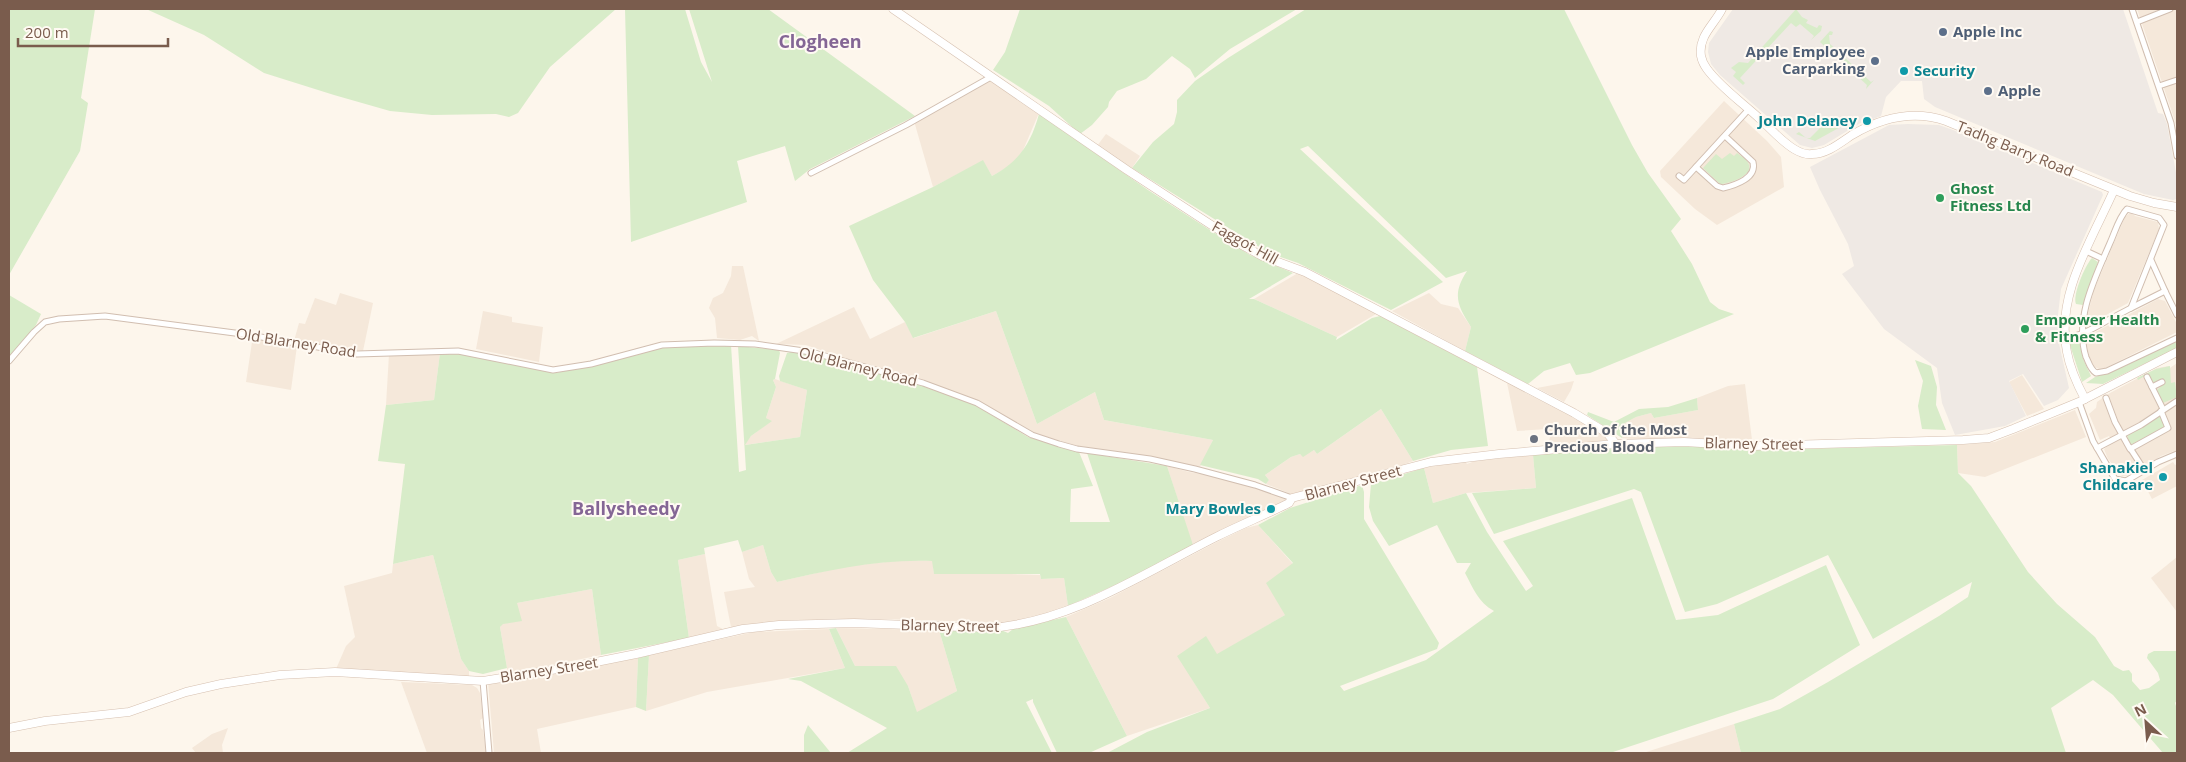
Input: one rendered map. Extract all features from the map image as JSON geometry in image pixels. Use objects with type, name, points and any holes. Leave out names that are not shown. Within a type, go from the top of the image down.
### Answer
[{"type":"street","name":"Faggot Hill","points":[[893,9],[1142,180],[1242,245],[1262,256],[1305,272],[1574,413],[1607,433],[1616,444]]},
{"type":"street","points":[[2132,9],[2171,123],[2177,156]]},
{"type":"street","points":[[2137,22],[2170,9]]},
{"type":"street","name":"Tadhg Barry Road","points":[[1723,10],[1702,39],[1702,58],[1710,73],[1793,148],[1811,154],[1828,150],[1858,132],[1878,123],[1899,117],[1914,116],[1946,121],[2114,190],[2148,202],[2177,207]]},
{"type":"street","points":[[811,173],[906,126],[991,77]]},
{"type":"street","points":[[2159,86],[2177,80]]},
{"type":"street","points":[[1680,176],[1684,180],[1749,109]]},
{"type":"street","points":[[1696,167],[1717,186],[1723,188],[1750,176],[1754,168],[1753,162],[1725,136]]},
{"type":"street","points":[[2114,190],[2086,251],[2068,301],[2064,321],[2069,360],[2097,448],[2115,479],[2121,481],[2132,478],[2158,462],[2177,454]]},
{"type":"street","points":[[2131,308],[2163,230],[2163,223],[2159,218],[2127,208],[2103,260],[2086,306],[2082,344],[2089,365],[2093,371],[2098,373],[2111,370],[2177,338]]},
{"type":"street","points":[[2086,251],[2103,260]]},
{"type":"street","points":[[2151,260],[2177,315]]},
{"type":"street","points":[[2065,338],[2082,333],[2166,291]]},
{"type":"street","name":"Old Blarney Road","points":[[9,361],[34,332],[46,322],[58,319],[105,316],[250,335],[357,354],[458,351],[552,370],[591,364],[662,345],[754,344],[811,352],[929,385],[977,403],[1032,436],[1059,444],[1150,459],[1195,469],[1255,485],[1292,498]]},
{"type":"street","name":"Blarney Street","points":[[9,728],[45,721],[129,712],[186,692],[221,684],[285,675],[335,672],[483,680],[576,666],[743,629],[779,625],[862,624],[990,628],[1028,623],[1077,608],[1217,536],[1289,503],[1292,498],[1442,460],[1616,444],[1684,442],[1753,446],[1963,440],[1995,436],[2082,400],[2177,352]]},
{"type":"street","points":[[2130,448],[2168,428],[2147,377]]},
{"type":"street","points":[[2152,387],[2162,382]]},
{"type":"street","points":[[2106,398],[2122,435],[2141,465]]},
{"type":"street","points":[[2097,448],[2142,425],[2177,401]]},
{"type":"street","points":[[483,680],[489,753]]},
{"type":"shaded area","points":[[1733,9],[2123,9],[2158,113],[2163,114],[2167,124],[2177,178],[2177,199],[2173,200],[2144,194],[1935,107],[1924,99],[1922,81],[1901,81],[1886,97],[1881,116],[1868,121],[1867,119],[1824,145],[1812,148],[1800,145],[1720,75],[1711,64],[1708,52],[1709,43]]},
{"type":"shaded area","points":[[2137,9],[2177,9],[2177,130],[2174,118]]},
{"type":"shaded area","points":[[989,78],[1039,113],[1021,155],[1008,167],[992,176],[983,161],[933,187],[914,121]]},
{"type":"shaded area","points":[[1724,101],[1767,141],[1781,157],[1784,187],[1717,225],[1695,209],[1661,177],[1660,171]]},
{"type":"shaded area","points":[[1889,125],[1939,125],[1953,130],[2102,192],[2103,195],[2061,289],[2058,339],[2069,388],[2058,400],[2044,406],[2023,374],[2009,381],[2026,416],[2005,426],[1955,435],[1942,403],[1937,368],[1884,329],[1842,274],[1854,266],[1848,244],[1810,167]]},
{"type":"shaded area","points":[[1106,134],[1140,156],[1132,168],[1097,146]]},
{"type":"shaded area","points":[[2131,212],[2135,216],[2158,222],[2159,229],[2128,303],[2095,321],[2091,321],[2087,317],[2094,290],[2125,217]]},
{"type":"shaded area","points":[[732,266],[743,266],[759,341],[752,336],[740,340],[717,338],[715,318],[709,308],[713,298],[723,293],[731,276]]},
{"type":"shaded area","points":[[1298,273],[1376,314],[1337,337],[1254,299]]},
{"type":"shaded area","points":[[340,293],[373,303],[363,351],[294,341],[299,323],[305,324],[315,298],[336,305]]},
{"type":"shaded area","points":[[1429,293],[1441,304],[1458,308],[1471,327],[1465,351],[1392,311]]},
{"type":"shaded area","points":[[2158,299],[2165,301],[2177,324],[2177,332],[2105,368],[2099,369],[2095,367],[2090,360],[2086,341],[2088,336]]},
{"type":"shaded area","points":[[854,307],[870,339],[905,322],[914,338],[996,311],[1037,424],[1095,392],[1104,420],[1213,440],[1200,467],[1135,454],[1078,446],[1033,433],[981,403],[915,377],[878,370],[806,345],[776,344]]},
{"type":"shaded area","points":[[483,311],[512,317],[512,322],[543,327],[539,362],[476,349]]},
{"type":"shaded area","points":[[261,339],[297,346],[291,390],[246,382],[252,342],[258,343]]},
{"type":"shaded area","points":[[440,353],[434,400],[386,405],[389,354]]},
{"type":"shaded area","points":[[2177,363],[2177,450],[2161,456],[2131,475],[2122,476],[2108,459],[2104,449],[2113,442],[2109,436],[2100,440],[2089,414],[2096,408],[2097,402],[2110,393],[2157,368],[2169,366],[2170,368]]},
{"type":"shaded area","points":[[2022,375],[2044,409],[2027,416],[2009,382]]},
{"type":"shaded area","points":[[775,379],[807,390],[800,437],[744,445],[751,436],[771,421],[766,418],[776,387],[773,380]]},
{"type":"shaded area","points":[[1574,381],[1564,402],[1537,388]]},
{"type":"shaded area","points":[[1507,383],[1595,429],[1609,440],[1548,446],[1550,437],[1548,429],[1517,431]]},
{"type":"shaded area","points":[[1745,384],[1752,440],[1622,438],[1624,434],[1622,424],[1636,417],[1651,413],[1654,418],[1698,410],[1697,398],[1728,386]]},
{"type":"shaded area","points":[[1381,409],[1413,461],[1392,469],[1296,496],[1266,484],[1269,480],[1265,475],[1291,457],[1300,454],[1303,456],[1314,450],[1317,454]]},
{"type":"shaded area","points":[[2075,410],[2086,437],[1985,477],[1958,473],[1957,445],[1995,442]]},
{"type":"shaded area","points":[[1533,455],[1536,488],[1466,493],[1433,503],[1424,468],[1465,461],[1467,464],[1475,461]]},
{"type":"shaded area","points":[[2173,462],[2175,465],[2177,464],[2177,486],[2152,499],[2142,480]]},
{"type":"shaded area","points":[[1167,466],[1189,472],[1238,480],[1285,496],[1286,500],[1283,504],[1192,544]]},
{"type":"shaded area","points":[[1258,525],[1293,564],[1285,615],[1217,655],[1190,676],[1210,708],[1127,736],[1066,617],[1110,598],[1246,528]]},
{"type":"shaded area","points":[[763,545],[771,572],[777,582],[847,566],[905,560],[933,561],[934,574],[981,573],[1040,575],[1041,579],[1064,578],[1068,606],[1067,609],[1009,623],[882,619],[795,620],[740,626],[689,638],[678,560],[705,554],[717,626],[723,629],[731,627],[724,592],[755,587],[749,579],[742,552]]},
{"type":"shaded area","points":[[433,555],[461,659],[469,671],[469,677],[336,669],[346,646],[355,637],[344,586],[392,573],[393,564]]},
{"type":"shaded area","points":[[2177,557],[2177,612],[2151,578]]},
{"type":"shaded area","points":[[592,589],[601,655],[508,674],[500,627],[517,603]]},
{"type":"shaded area","points":[[836,628],[939,630],[957,691],[917,713],[908,686],[855,666]]},
{"type":"shaded area","points":[[829,629],[845,668],[707,692],[646,711],[649,655],[754,632]]},
{"type":"shaded area","points":[[638,658],[636,707],[537,729],[541,753],[494,753],[488,682],[575,670]]},
{"type":"shaded area","points":[[401,682],[472,685],[477,688],[480,693],[483,718],[480,720],[486,753],[427,753]]},
{"type":"shaded area","points":[[1734,724],[1741,753],[1643,753]]},
{"type":"shaded area","points":[[228,728],[222,745],[223,753],[196,753],[192,748],[212,734]]},
{"type":"green space","points":[[9,9],[95,9],[81,98],[88,103],[80,151],[9,275]]},
{"type":"green space","points":[[146,9],[616,9],[550,67],[518,113],[509,117],[496,114],[432,115],[390,111],[334,95],[264,73],[204,35]]},
{"type":"green space","points":[[625,9],[685,9],[701,62],[712,82],[689,9],[768,9],[915,116],[810,169],[795,181],[785,146],[737,161],[747,202],[631,242]]},
{"type":"green space","points":[[1020,9],[1297,9],[1230,49],[1195,78],[1190,69],[1172,56],[1146,79],[1117,91],[1109,102],[1108,107],[1092,125],[1080,134],[1049,106],[993,70],[1005,52]]},
{"type":"green space","points":[[1306,9],[1564,9],[1632,145],[1648,173],[1681,219],[1671,231],[1692,264],[1710,302],[1719,309],[1734,314],[1590,373],[1576,375],[1570,363],[1544,371],[1528,384],[1465,351],[1471,327],[1462,312],[1458,293],[1459,286],[1467,271],[1446,278],[1308,146],[1300,149],[1443,282],[1391,310],[1298,263],[1269,253],[1132,168],[1153,142],[1174,124],[1177,100],[1195,81]]},
{"type":"green space","points":[[1796,9],[1802,17],[1808,20],[1806,23],[1817,28],[1819,25],[1822,26],[1821,31],[1811,40],[1814,36],[1800,24],[1796,27],[1791,23],[1740,78],[1745,83],[1743,85],[1733,76],[1736,72],[1731,68],[1739,62],[1748,63]]},
{"type":"green space","points":[[1830,31],[1833,32],[1832,35],[1829,35],[1830,44],[1871,82],[1874,80],[1866,89],[1867,85],[1820,42]]},
{"type":"green space","points":[[1039,114],[1148,190],[1210,230],[1250,255],[1293,273],[1249,299],[1254,299],[1337,337],[1336,340],[1372,318],[1380,316],[1477,367],[1488,446],[1451,450],[1413,461],[1381,409],[1317,454],[1314,450],[1303,457],[1300,454],[1291,457],[1265,475],[1269,480],[1266,484],[1258,479],[1200,465],[1213,440],[1104,420],[1095,392],[1037,424],[996,311],[913,338],[905,322],[873,280],[849,226],[933,187],[983,160],[992,176],[1001,171],[1023,151],[1032,134]]},
{"type":"green space","points":[[1836,117],[1844,125],[1815,141],[1807,138],[1810,138],[1823,125],[1826,127]]},
{"type":"green space","points":[[1730,153],[1734,156],[1737,153],[1744,158],[1748,163],[1749,169],[1739,179],[1720,184],[1703,168],[1716,154],[1722,159]]},
{"type":"green space","points":[[2092,258],[2098,262],[2083,305],[2076,304],[2076,294],[2080,281]]},
{"type":"green space","points":[[9,295],[41,314],[36,325],[10,357]]},
{"type":"green space","points":[[2074,339],[2079,341],[2084,361],[2091,376],[2082,382],[2069,342]]},
{"type":"green space","points":[[2177,341],[2177,348],[2103,384],[2086,383],[2095,377],[2116,370]]},
{"type":"green space","points":[[731,345],[739,472],[746,470],[738,346],[779,350],[780,353],[775,379],[773,380],[776,387],[766,418],[772,421],[751,436],[745,445],[800,437],[807,390],[780,381],[779,376],[787,353],[795,351],[833,358],[866,371],[900,378],[975,405],[1028,437],[1079,452],[1093,486],[1071,489],[1070,522],[1110,522],[1087,453],[1167,466],[1193,545],[1131,578],[1068,606],[1064,578],[1041,579],[1040,574],[934,574],[932,561],[873,564],[777,582],[771,572],[763,545],[742,552],[738,540],[704,548],[705,554],[678,560],[689,638],[601,655],[592,589],[517,603],[522,621],[503,624],[500,627],[507,668],[483,674],[469,671],[461,659],[433,555],[393,564],[405,464],[378,461],[386,405],[434,400],[440,353],[457,353],[556,373],[662,348]]},
{"type":"green space","points":[[1915,360],[1931,366],[1937,387],[1936,405],[1946,430],[1922,429],[1918,406],[1923,381]]},
{"type":"green space","points":[[2170,366],[2171,383],[2175,382],[2177,397],[2163,403],[2157,390],[2163,384],[2153,382],[2148,374],[2138,380],[2137,378],[2156,369]]},
{"type":"green space","points":[[1697,398],[1698,410],[1654,418],[1651,413],[1636,417],[1623,424],[1624,434],[1622,438],[1587,415],[1588,412],[1614,422],[1639,409],[1668,407]]},
{"type":"green space","points":[[2161,416],[2166,426],[2130,445],[2127,435]]},
{"type":"green space","points":[[1683,445],[1753,450],[1957,445],[1958,473],[1971,486],[2028,572],[2057,604],[2095,637],[2114,666],[2123,671],[2129,670],[2132,674],[2132,681],[2140,690],[2149,688],[2160,680],[2158,673],[2147,658],[2148,654],[2154,651],[2177,651],[2177,700],[2175,703],[2177,709],[2177,753],[2163,753],[2113,695],[2093,680],[2051,708],[2066,753],[1741,753],[1734,724],[1780,709],[1939,616],[1968,597],[1972,582],[1873,639],[1828,555],[1717,604],[1685,612],[1641,492],[1634,489],[1494,534],[1472,493],[1536,488],[1533,455],[1627,447]]},
{"type":"green space","points":[[1424,468],[1433,503],[1466,493],[1487,532],[1526,591],[1533,586],[1503,541],[1632,498],[1676,620],[1718,615],[1826,565],[1860,645],[1773,699],[1610,753],[1107,753],[1147,732],[1210,708],[1177,656],[1206,636],[1217,654],[1285,615],[1266,583],[1293,563],[1258,525],[1290,508],[1362,485],[1364,492],[1364,519],[1439,643],[1437,649],[1340,686],[1344,691],[1426,660],[1494,611],[1480,599],[1465,573],[1471,563],[1457,563],[1437,525],[1389,546],[1373,521],[1369,507],[1371,484]]},
{"type":"green space","points":[[1066,617],[1127,736],[1089,753],[1057,753],[1033,699],[1026,702],[1052,753],[847,753],[887,728],[801,681],[788,679],[845,668],[829,629],[836,628],[855,666],[896,666],[908,686],[917,712],[957,691],[939,630],[1001,630],[1008,633],[1013,629]]},
{"type":"green space","points":[[649,655],[646,711],[636,707],[638,658]]},
{"type":"green space","points":[[808,725],[831,753],[804,753],[804,735]]},
{"type":"place","name":"Apple Inc","points":[[1943,32]]},
{"type":"place","name":"Apple Employee Carparking","points":[[1875,61]]},
{"type":"place","name":"Security","points":[[1904,71]]},
{"type":"place","name":"Apple","points":[[1988,91]]},
{"type":"place","name":"John Delaney","points":[[1867,121]]},
{"type":"place","name":"Ghost Fitness Ltd","points":[[1940,198]]},
{"type":"place","name":"Empower Health & Fitness","points":[[2025,329]]},
{"type":"place","name":"Church of the Most Precious Blood","points":[[1534,439]]},
{"type":"place","name":"Shanakiel Childcare","points":[[2163,477]]},
{"type":"place","name":"Mary Bowles","points":[[1271,509]]},
{"type":"district","name":"Clogheen","points":[[820,42]]},
{"type":"district","name":"Ballysheedy","points":[[626,509]]}]
